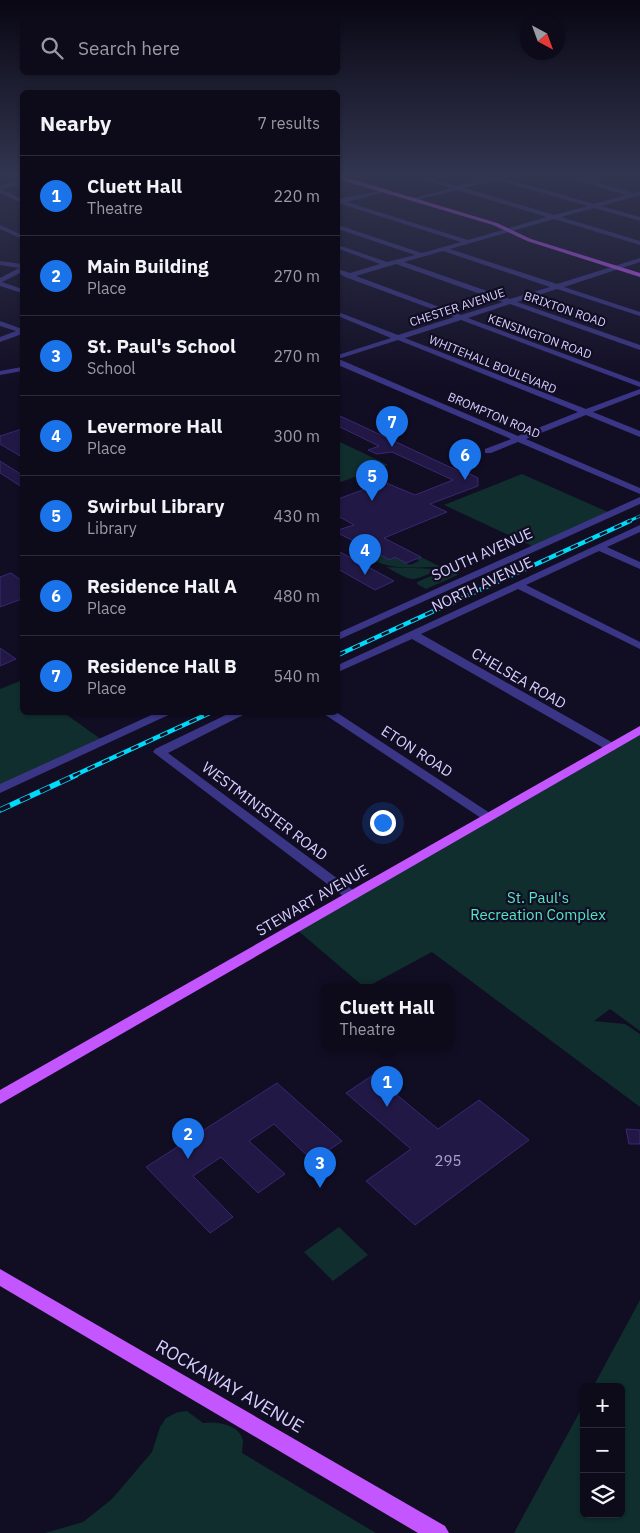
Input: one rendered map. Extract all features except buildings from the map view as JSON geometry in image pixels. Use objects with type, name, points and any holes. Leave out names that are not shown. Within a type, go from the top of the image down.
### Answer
[{"type":"main road","points":[[535,245],[640,276]]},
{"type":"main road","name":"STEWART AVENUE","points":[[0,1098],[640,730]]},
{"type":"main road","name":"ROCKAWAY AVENUE","points":[[0,1277],[438,1533]]},
{"type":"street","points":[[391,245],[423,255]]},
{"type":"street","points":[[340,278],[460,245]]},
{"type":"street","points":[[340,247],[388,265]]},
{"type":"street","points":[[444,249],[640,314]]},
{"type":"street","name":"CHESTER AVENUE","points":[[340,356],[640,260]]},
{"type":"street","name":"BRIXTON ROAD","points":[[397,262],[640,348]]},
{"type":"street","points":[[0,263],[20,268]]},
{"type":"street","points":[[0,282],[20,269]]},
{"type":"street","name":"KENSINGTON ROAD","points":[[340,272],[640,385]]},
{"type":"street","points":[[0,282],[20,291]]},
{"type":"street","name":"WHITEHALL BOULEVARD","points":[[340,315],[640,434]]},
{"type":"street","points":[[0,323],[20,331]]},
{"type":"street","points":[[0,340],[20,333]]},
{"type":"street","name":"BROMPTON ROAD","points":[[340,363],[640,491]]},
{"type":"street","points":[[0,373],[20,369]]},
{"type":"street","points":[[488,450],[640,391]]},
{"type":"street","name":"SOUTH AVENUE","points":[[340,636],[640,500]]},
{"type":"street","name":"NORTH AVENUE","points":[[340,668],[640,528]]},
{"type":"street","points":[[603,545],[640,558]]},
{"type":"street","points":[[603,545],[640,566]]},
{"type":"street","points":[[518,585],[640,646]]},
{"type":"street","name":"CHELSEA ROAD","points":[[412,634],[611,747]]},
{"type":"street","points":[[0,789],[162,715]]},
{"type":"street","name":"WESTMINISTER ROAD","points":[[238,715],[159,752],[352,896]]},
{"type":"street","name":"ETON ROAD","points":[[332,715],[489,817]]},
{"type":"green space","points":[[340,442],[388,465],[340,482]]},
{"type":"green space","points":[[522,474],[608,512],[532,546],[444,505]]},
{"type":"green space","points":[[357,542],[390,560],[393,556],[410,565],[419,561],[417,559],[421,557],[441,567],[404,567],[383,564],[363,553],[353,544]]},
{"type":"green space","points":[[386,567],[440,569],[413,579],[402,576]]},
{"type":"green space","points":[[447,569],[458,575],[426,589],[417,584],[417,582]]},
{"type":"green space","points":[[20,681],[20,715],[67,715],[105,742],[0,788],[0,689]]},
{"type":"green space","name":"St. Paul's Recreation Complex","points":[[640,730],[640,1031],[610,1009],[594,1021],[625,1024],[640,1034],[640,1107],[432,952],[372,984],[360,984],[295,928]]},
{"type":"green space","points":[[339,1227],[368,1255],[333,1281],[304,1252]]},
{"type":"green space","points":[[640,1300],[640,1533],[514,1533],[580,1411],[580,1518],[625,1518],[625,1383],[595,1383]]},
{"type":"green space","points":[[187,1411],[203,1423],[221,1423],[232,1427],[241,1435],[243,1441],[242,1453],[376,1533],[45,1533],[83,1522],[112,1499],[152,1452],[160,1427],[166,1418],[178,1412]]},
{"type":"railway","points":[[627,522],[640,516]]},
{"type":"railway","points":[[340,654],[630,521]]},
{"type":"railway","points":[[73,776],[205,715]]},
{"type":"railway","points":[[0,810],[76,775]]},
{"type":"place","name":"Residence Hall B","points":[[392,447]]},
{"type":"place","name":"Residence Hall A","points":[[465,480]]},
{"type":"place","name":"Swirbul Library","points":[[372,501]]},
{"type":"place","name":"Levermore Hall","points":[[365,575]]},
{"type":"place","name":"Cluett Hall","points":[[387,1107]]},
{"type":"place","name":"Main Building","points":[[188,1159]]},
{"type":"place","name":"St. Paul's School","points":[[320,1188]]}]
